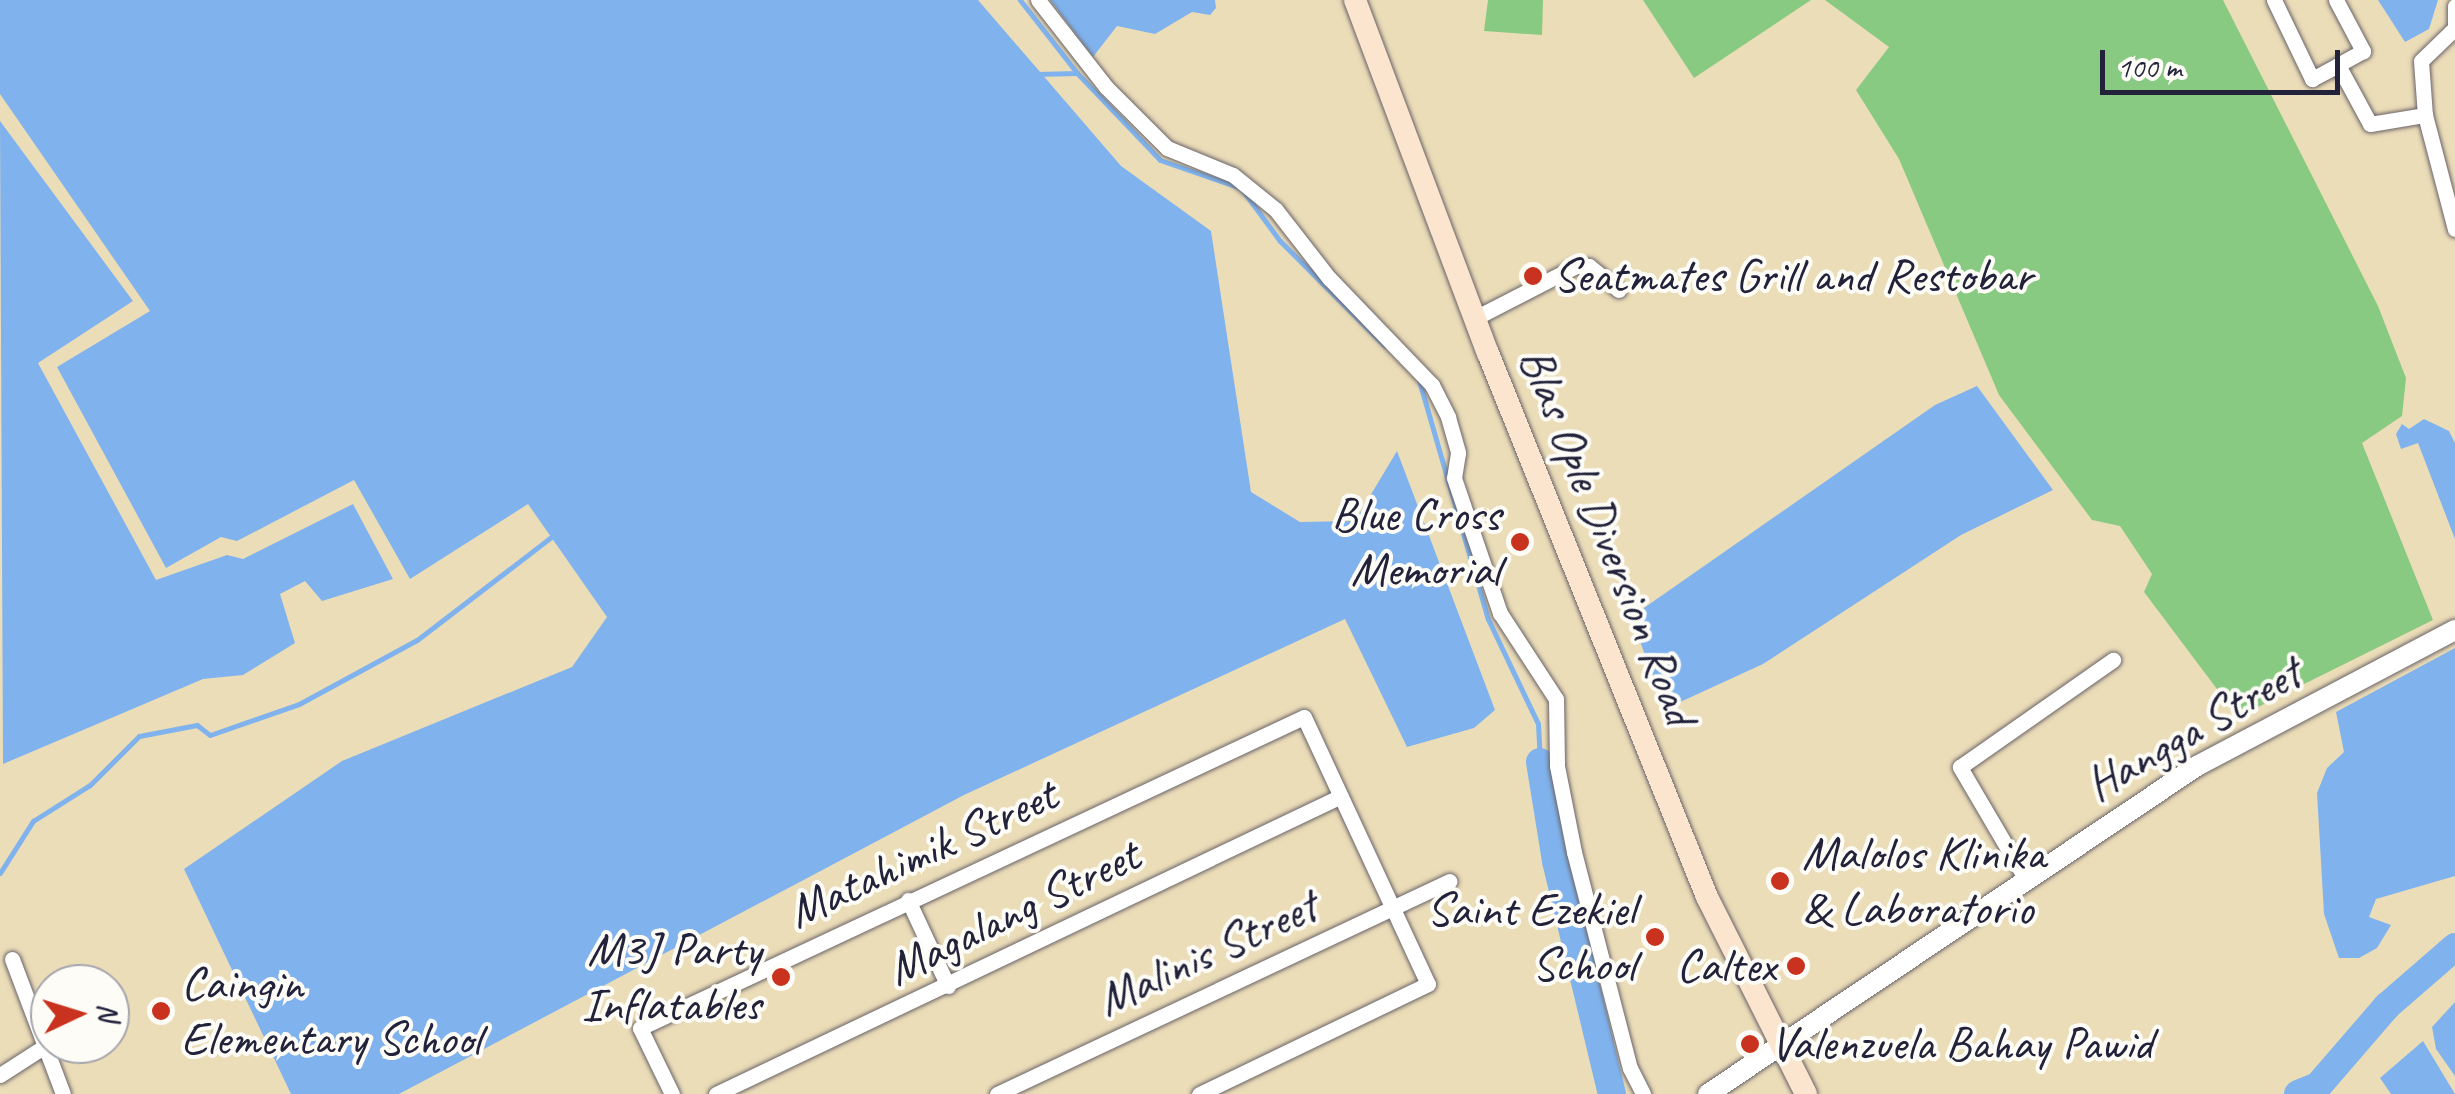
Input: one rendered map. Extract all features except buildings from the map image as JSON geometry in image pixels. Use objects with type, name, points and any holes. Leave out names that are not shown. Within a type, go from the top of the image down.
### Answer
[{"type":"main road","name":"Blas Ople Diversion Road","points":[[1355,0],[1474,318],[1707,896],[1806,1094]]},
{"type":"street","points":[[1038,0],[1106,87],[1167,148],[1234,175],[1276,210],[1328,278],[1432,385],[1448,417],[1458,453],[1454,478],[1500,614],[1556,700],[1557,766],[1574,852],[1630,1068],[1643,1094]]},
{"type":"street","points":[[2274,0],[2312,79],[2363,52],[2336,0]]},
{"type":"street","points":[[2455,6],[2455,27],[2421,61],[2426,115],[2455,229]]},
{"type":"street","points":[[2338,64],[2370,124],[2426,115]]},
{"type":"street","points":[[1474,318],[1576,266],[1589,266],[1618,290]]},
{"type":"street","name":"Hangga Street","points":[[1708,1094],[2197,766],[2455,630]]},
{"type":"street","points":[[2025,878],[1960,767],[2113,660]]},
{"type":"street","name":"Matahimik Street","points":[[672,1094],[640,1028],[1304,717],[1341,796]]},
{"type":"street","points":[[1199,1094],[1428,984],[1341,796]]},
{"type":"street","name":"Magalang Street","points":[[716,1094],[1341,796]]},
{"type":"street","name":"Malinis Street","points":[[997,1094],[1449,881]]},
{"type":"street","points":[[908,900],[948,986]]},
{"type":"street","points":[[12,959],[30,1006]]},
{"type":"street","points":[[0,1075],[30,1056]]},
{"type":"street","points":[[52,1064],[63,1094]]},
{"type":"green space","points":[[1488,0],[1543,0],[1542,35],[1484,31]]},
{"type":"green space","points":[[1643,0],[1811,0],[1694,78]]},
{"type":"green space","points":[[1825,0],[2223,0],[2378,306],[2406,378],[2402,416],[2362,443],[2433,620],[2238,717],[2144,592],[2152,574],[2120,526],[2092,520],[1999,395],[1899,159],[1856,90],[1889,47]]},
{"type":"water","points":[[0,0],[978,0],[1121,166],[1211,231],[1251,492],[1300,522],[1355,521],[1397,451],[1495,710],[1474,728],[1407,747],[1345,619],[964,795],[399,1094],[291,1094],[184,869],[342,761],[572,667],[607,617],[528,504],[410,579],[354,480],[237,541],[221,537],[166,568],[57,367],[150,311],[0,94]]},
{"type":"water","points":[[1050,0],[1215,0],[1216,8],[1210,15],[1192,12],[1155,34],[1117,26],[1093,57]]},
{"type":"water","points":[[2378,0],[2438,0],[2429,29],[2405,42]]},
{"type":"water","points":[[0,121],[133,301],[38,363],[156,580],[227,555],[243,559],[353,504],[393,579],[322,601],[305,581],[280,594],[295,643],[243,675],[203,679],[3,764]]},
{"type":"water","points":[[1977,386],[2053,490],[1961,535],[1763,664],[1665,709],[1631,617],[1935,405]]},
{"type":"water","points":[[2424,419],[2449,431],[2455,443],[2455,539],[2418,443],[2401,449],[2396,434],[2402,424],[2409,429]]},
{"type":"water","points":[[2455,648],[2455,876],[2376,899],[2369,917],[2391,925],[2377,948],[2359,958],[2339,958],[2324,914],[2317,793],[2327,768],[2344,752],[2336,712]]},
{"type":"water","points":[[2455,1002],[2455,1076],[2436,1049],[2432,1027]]},
{"type":"water","points":[[2423,1041],[2455,1094],[2391,1094],[2380,1078]]},
{"type":"waterway","points":[[1020,0],[1077,73],[1160,160],[1241,188],[1280,241],[1385,346]]},
{"type":"waterway","points":[[1036,74],[1077,73]]},
{"type":"waterway","points":[[1418,377],[1488,619],[1538,724],[1540,762]]},
{"type":"waterway","points":[[0,873],[33,821],[90,785],[139,736],[197,725],[210,735],[299,704],[417,640],[555,534]]},
{"type":"waterway","points":[[1540,762],[1556,861],[1612,1094]]},
{"type":"waterway","points":[[2298,1094],[2318,1086],[2387,1006],[2455,947]]},
{"type":"place","name":"Seatmates Grill and Restobar","points":[[1533,276]]},
{"type":"place","name":"Blue Cross Memorial","points":[[1520,542]]},
{"type":"place","name":"Malolos Klinika & Laboratorio","points":[[1780,881]]},
{"type":"place","name":"Saint Ezekiel School","points":[[1655,937]]},
{"type":"place","name":"Caltex","points":[[1796,966]]},
{"type":"place","name":"M3J Party Inflatables","points":[[781,977]]},
{"type":"place","name":"Caingin Elementary School","points":[[161,1011]]},
{"type":"place","name":"Valenzuela Bahay Pawid","points":[[1750,1044]]}]
